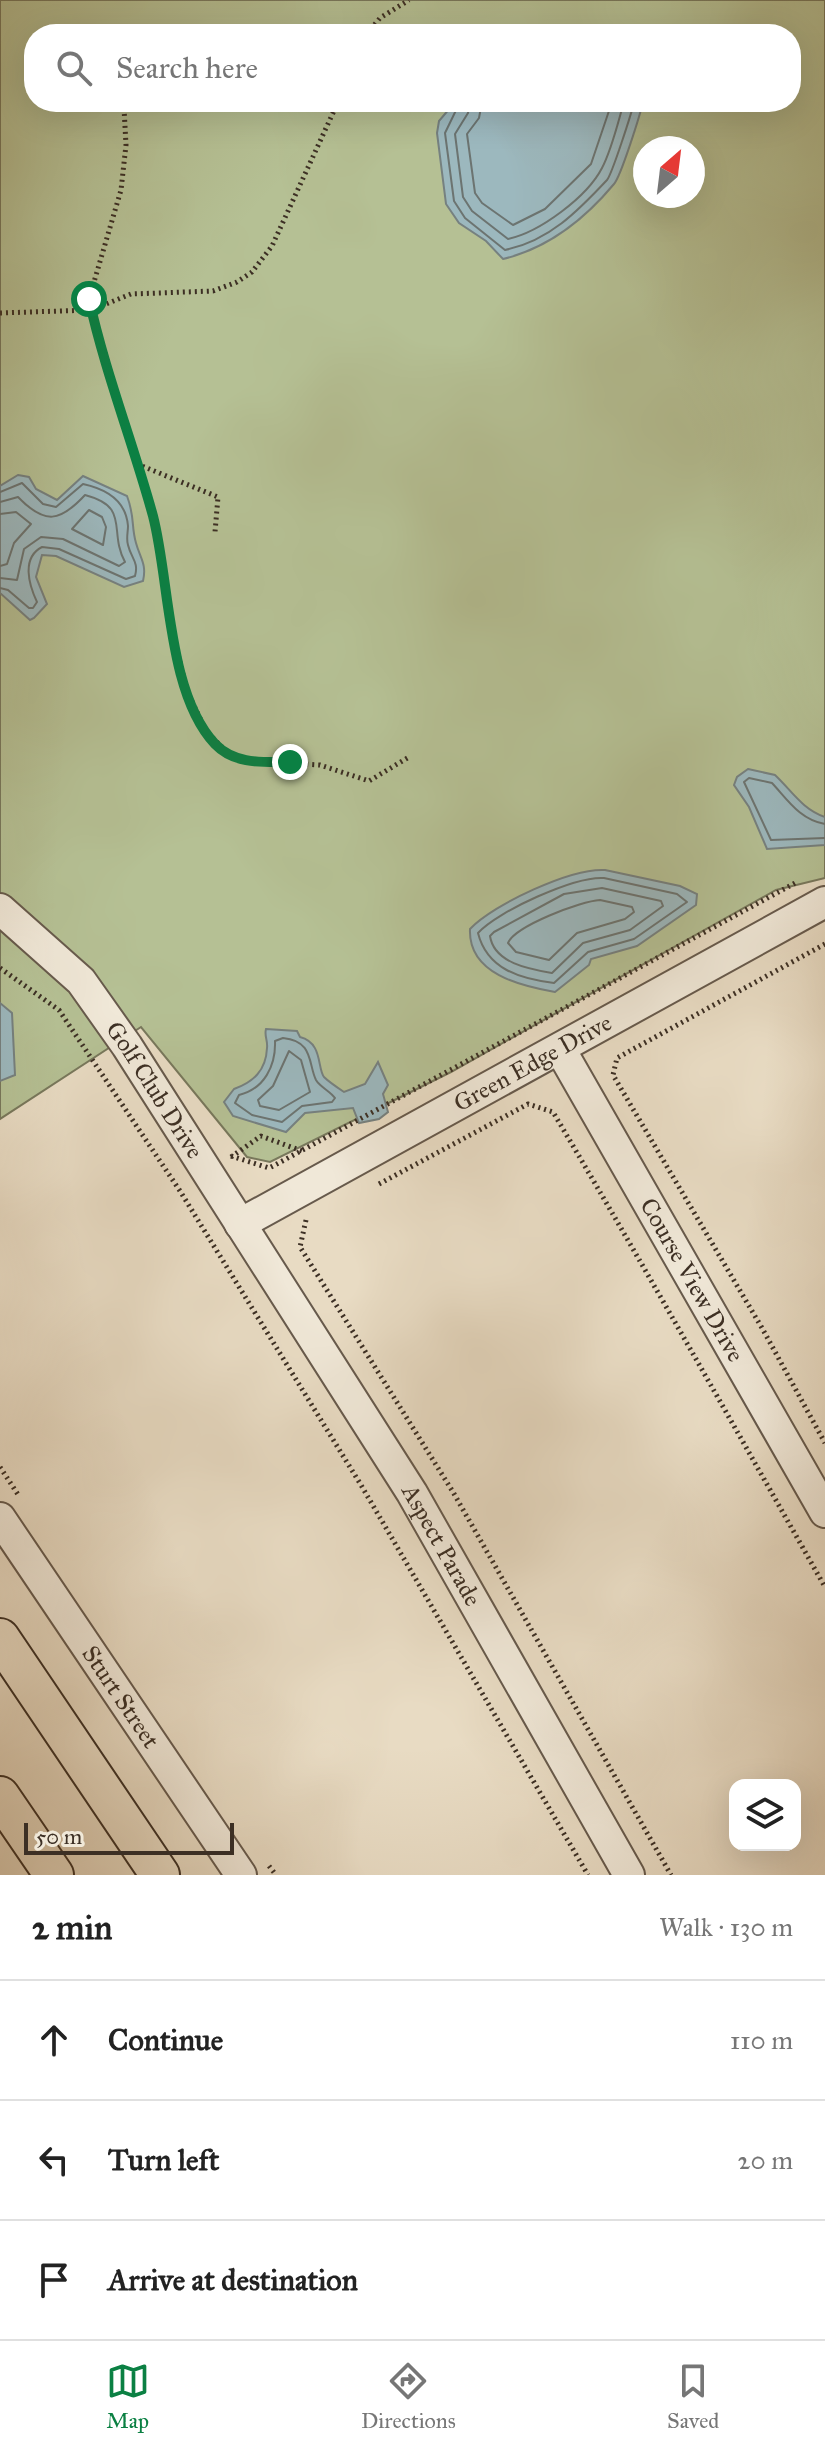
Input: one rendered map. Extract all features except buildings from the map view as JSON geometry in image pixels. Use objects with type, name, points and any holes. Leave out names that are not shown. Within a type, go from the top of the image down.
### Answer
[{"type":"main road","points":[[0,1638],[160,1875]]},
{"type":"main road","points":[[0,1796],[54,1875]]},
{"type":"street","name":"Green Edge Drive","points":[[240,1224],[825,902]]},
{"type":"street","name":"Golf Club Drive","points":[[0,909],[61,962],[110,1020],[240,1224]]},
{"type":"street","name":"Golf Club Drive","points":[[0,932],[61,962]]},
{"type":"street","name":"Course View Drive","points":[[560,1049],[825,1512]]},
{"type":"street","name":"Aspect Parade","points":[[240,1224],[412,1493],[629,1875]]},
{"type":"street","name":"Sturt Street","points":[[0,1518],[241,1875]]},
{"type":"path","points":[[375,24],[409,0]]},
{"type":"path","points":[[124,112],[123,176],[89,299],[157,532],[180,667],[196,711],[215,743],[241,759],[320,765],[369,781],[409,757]]},
{"type":"path","points":[[0,313],[91,310],[131,294],[213,291],[252,272],[272,246],[333,112]]},
{"type":"path","points":[[137,464],[218,497],[215,532]]},
{"type":"path","points":[[302,1151],[261,1136],[231,1156],[269,1168],[302,1151],[750,905],[804,879]]},
{"type":"path","points":[[825,944],[617,1058],[613,1075],[762,1328],[825,1443]]},
{"type":"path","points":[[0,968],[59,1010],[180,1191],[361,1485],[588,1875]]},
{"type":"path","points":[[376,1185],[528,1104],[553,1112],[676,1321],[731,1425],[825,1587]]},
{"type":"path","points":[[275,1165],[307,1222]]},
{"type":"path","points":[[321,1214],[307,1222],[300,1247],[453,1492],[671,1875]]},
{"type":"green space","points":[[0,0],[825,0],[825,878],[776,890],[451,1072],[270,1162],[247,1157],[141,1027],[0,1119]]},
{"type":"water","points":[[447,112],[640,112],[621,170],[603,197],[578,221],[550,240],[503,259],[486,241],[459,223],[446,204],[437,133],[439,121]]},
{"type":"water","points":[[18,475],[29,477],[36,489],[57,500],[83,476],[127,496],[144,565],[143,581],[124,587],[56,556],[42,555],[36,577],[47,604],[30,620],[0,593],[0,486]]},
{"type":"water","points":[[748,769],[775,775],[804,804],[825,817],[825,845],[767,849],[749,807],[734,785],[737,777]]},
{"type":"water","points":[[605,870],[680,886],[697,894],[696,905],[637,946],[591,959],[589,965],[555,992],[499,975],[478,957],[470,929],[481,919],[514,899],[554,881]]},
{"type":"water","points":[[0,1003],[12,1013],[15,1075],[0,1081]]},
{"type":"water","points":[[266,1029],[297,1031],[316,1050],[324,1077],[344,1092],[365,1084],[378,1062],[388,1085],[383,1094],[388,1112],[379,1119],[359,1123],[353,1108],[305,1113],[286,1132],[233,1116],[224,1102],[234,1089],[253,1079],[261,1069],[266,1056]]},
{"type":"route","points":[[89,299],[153,518],[161,552],[169,617],[187,691],[206,731],[231,756],[265,762],[290,762]]}]
